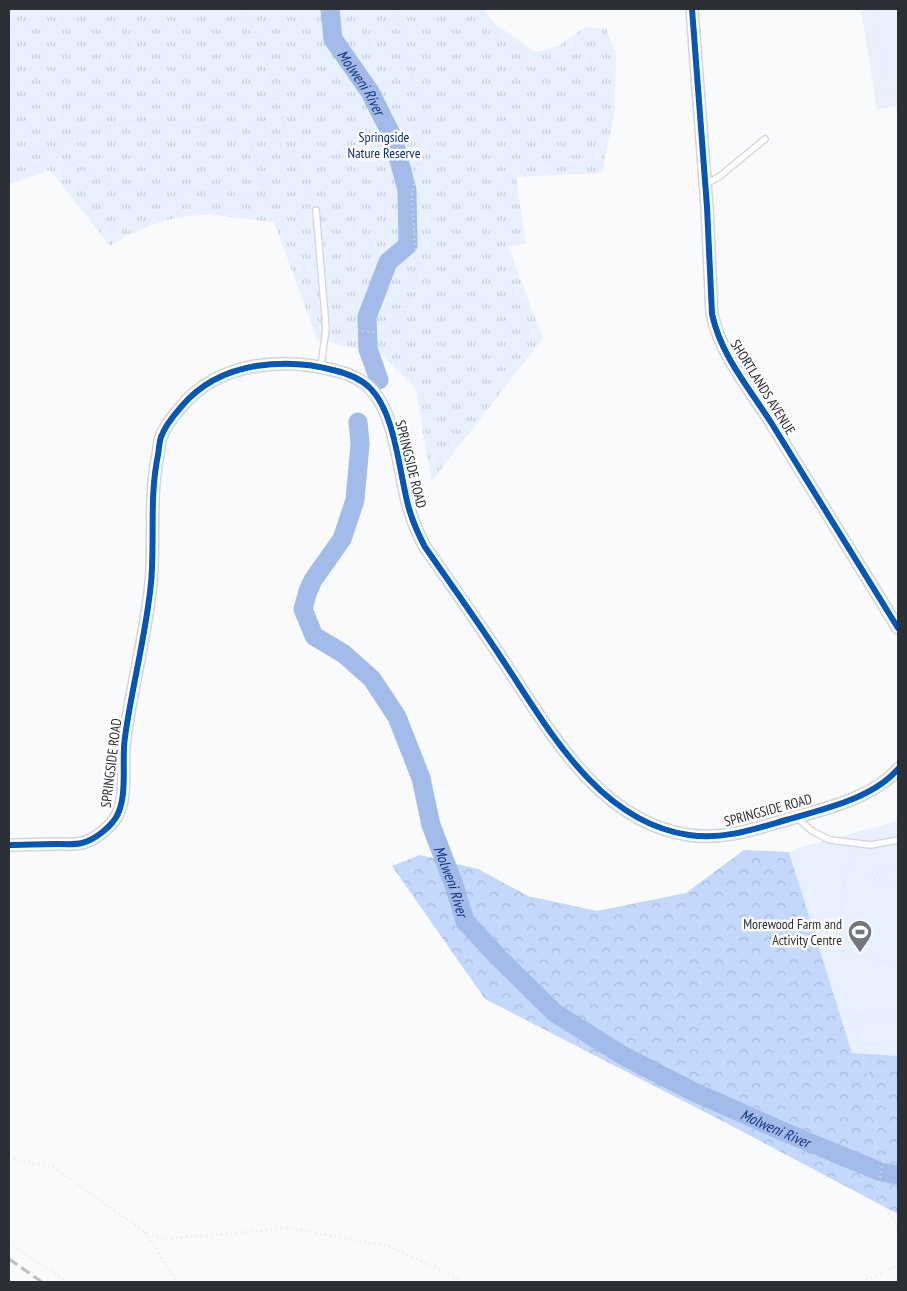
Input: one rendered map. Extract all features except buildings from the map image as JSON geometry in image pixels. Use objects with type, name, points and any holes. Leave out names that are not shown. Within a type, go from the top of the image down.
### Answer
[{"type":"street","name":"SHORTLANDS AVENUE","points":[[692,9],[706,184],[712,314],[719,339],[731,362],[898,628]]},
{"type":"street","name":"SPRINGSIDE ROAD","points":[[9,845],[79,844],[101,832],[110,824],[118,812],[123,781],[124,739],[151,583],[152,489],[161,437],[174,416],[189,398],[206,384],[228,372],[267,364],[321,366],[353,376],[369,387],[384,410],[394,440],[412,521],[425,547],[571,759],[602,793],[626,811],[642,820],[689,835],[714,836],[742,832],[866,794],[883,784],[898,769]]},
{"type":"lane","points":[[706,184],[720,176],[765,139]]},
{"type":"lane","points":[[316,210],[326,324],[321,366]]},
{"type":"lane","points":[[796,817],[812,831],[824,838],[870,846],[898,840]]},
{"type":"path","points":[[244,9],[263,50],[289,141],[316,210]]},
{"type":"path","points":[[326,324],[356,330],[383,332],[398,320],[404,311],[416,279],[412,197],[426,106],[410,70],[394,9]]},
{"type":"path","points":[[9,158],[52,148],[85,133],[132,121],[248,131],[261,122],[281,145],[289,141]]},
{"type":"path","points":[[52,148],[69,162],[119,190],[144,188],[174,195],[183,189],[266,197],[248,131]]},
{"type":"path","points":[[856,844],[844,886],[839,951],[898,965]]},
{"type":"path","points":[[898,870],[867,874],[898,889]]},
{"type":"path","points":[[898,1016],[852,1015],[877,1104],[898,1116]]},
{"type":"path","points":[[898,1151],[884,1157],[876,1193],[898,1227]]},
{"type":"path","points":[[9,1158],[53,1167],[145,1232],[165,1240],[290,1228],[389,1246],[465,1282]]},
{"type":"path","points":[[145,1232],[177,1282]]},
{"type":"path","points":[[9,1243],[67,1282]]},
{"type":"path","points":[[862,1282],[898,1266]]},
{"type":"shaded area","points":[[861,9],[898,9],[898,106],[877,110]]},
{"type":"green space","name":"Springside Nature Reserve","points":[[9,9],[483,9],[495,24],[536,52],[559,46],[585,27],[606,28],[616,55],[615,109],[602,173],[516,177],[526,244],[508,246],[543,338],[431,482],[416,389],[382,355],[317,339],[274,222],[208,215],[182,217],[157,223],[133,233],[110,246],[50,170],[9,184]]},
{"type":"green space","points":[[873,9],[898,9],[898,94],[889,96]]},
{"type":"green space","name":"Morewood Farm and Activity Centre","points":[[898,821],[898,1056],[852,1053],[789,852]]},
{"type":"green space","points":[[744,850],[789,852],[852,1053],[898,1056],[898,1214],[485,999],[392,866],[420,855],[478,869],[528,896],[597,911],[686,893]]},
{"type":"waterway","name":"Molweni River","points":[[330,9],[333,39],[370,92],[393,138],[407,190],[408,245],[388,262],[367,317],[368,349],[379,380]]},
{"type":"waterway","name":"Molweni River","points":[[358,422],[360,444],[355,500],[342,539],[313,580],[303,609],[314,636],[344,654],[372,679],[397,717],[421,778],[431,825],[454,885],[465,921],[499,958],[555,1013],[622,1055],[692,1091],[789,1134],[881,1172],[898,1175]]},
{"type":"railway","points":[[9,1259],[42,1282]]},
{"type":"cycle path","points":[[692,9],[707,207],[712,314],[716,329],[737,372],[772,424],[898,628]]},
{"type":"cycle path","points":[[9,845],[82,843],[100,834],[115,819],[122,801],[125,737],[149,602],[155,471],[161,437],[178,410],[197,391],[215,379],[234,371],[266,365],[295,364],[314,366],[353,376],[370,388],[379,399],[386,413],[396,445],[409,509],[425,547],[482,628],[556,740],[601,791],[627,811],[656,826],[689,835],[714,836],[739,833],[846,802],[875,788],[898,769]]},
{"type":"place","name":"Morewood Farm and Activity Centre","points":[[860,953]]}]
